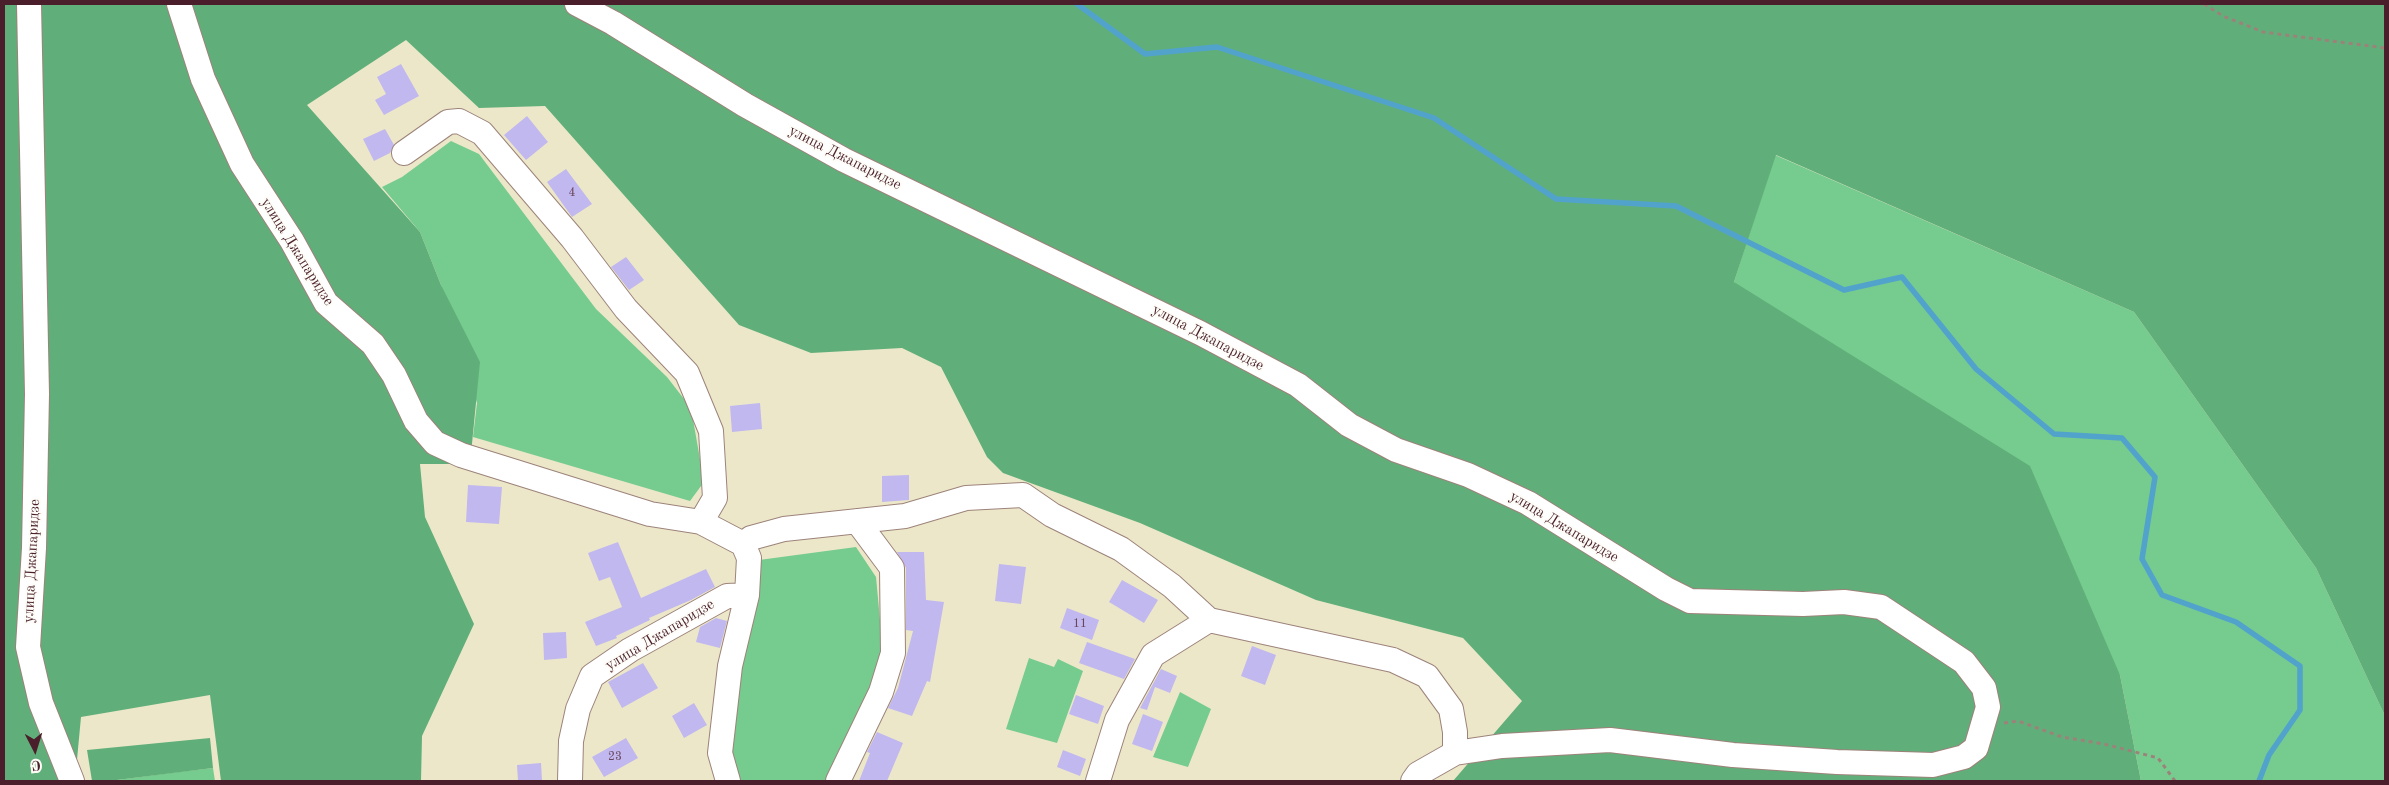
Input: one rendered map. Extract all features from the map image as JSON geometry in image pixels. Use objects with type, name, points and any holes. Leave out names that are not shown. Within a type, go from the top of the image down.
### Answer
[{"type":"street","name":"улица Джапаридзе","points":[[29,4],[37,394],[34,548],[28,647],[41,703],[72,781]]},
{"type":"street","name":"улица Джапаридзе","points":[[179,4],[203,79],[242,164],[292,241],[326,304],[373,344],[394,375],[416,421],[435,443],[461,455],[650,514],[702,522],[743,544]]},
{"type":"street","name":"улица Джапаридзе","points":[[577,4],[613,23],[744,105],[844,160],[1200,333],[1298,385],[1349,425],[1396,450],[1468,475],[1528,503],[1666,589],[1690,601],[1804,604],[1844,602],[1881,607],[1964,662],[1984,688],[1988,707],[1976,748],[1964,757],[1933,765],[1837,762],[1733,755],[1610,740],[1502,746],[1455,753],[1418,774],[1413,781]]},
{"type":"street","points":[[404,153],[448,122],[459,121],[482,133],[572,238],[626,310],[687,374],[711,431],[715,498],[702,522]]},
{"type":"street","points":[[728,781],[720,753],[730,666],[747,595],[749,558],[743,544],[751,538],[784,529],[906,516],[966,498],[1023,495],[1052,515],[1121,549],[1172,586],[1209,620],[1393,660],[1427,676],[1451,709],[1455,732],[1455,753]]},
{"type":"street","points":[[838,781],[882,692],[893,653],[892,568],[857,521]]},
{"type":"street","name":"улица Джапаридзе","points":[[570,781],[571,740],[578,709],[592,676],[630,650],[727,596],[747,595]]},
{"type":"street","points":[[1098,781],[1117,720],[1153,655],[1209,620]]},
{"type":"path","points":[[2204,4],[2222,16],[2263,32],[2385,48]]},
{"type":"path","points":[[1984,725],[2018,721],[2062,737],[2104,744],[2158,758],[2176,781]]},
{"type":"green space","points":[[4,4],[2385,4],[2385,716],[2316,568],[2134,312],[1776,155],[1734,282],[2030,466],[2120,675],[2141,781],[1453,781],[1522,701],[1463,638],[1316,600],[1140,523],[1003,473],[987,457],[941,367],[902,348],[811,353],[739,325],[545,106],[479,108],[406,40],[307,105],[420,232],[441,285],[480,362],[470,464],[420,464],[425,517],[474,624],[422,736],[421,781],[221,781],[210,695],[81,717],[75,781],[4,781]]},
{"type":"green space","points":[[451,141],[479,154],[596,309],[667,377],[691,408],[704,482],[690,501],[473,437],[477,403],[441,285],[420,232],[382,187],[402,177]]},
{"type":"green space","points":[[1775,155],[2134,312],[2316,568],[2385,716],[2385,781],[2141,781],[2120,675],[1734,282]]},
{"type":"green space","points":[[856,547],[876,577],[883,652],[864,702],[826,781],[737,781],[729,742],[759,560]]},
{"type":"green space","points":[[1029,658],[1054,667],[1058,659],[1083,671],[1057,743],[1006,729]]},
{"type":"green space","points":[[1180,692],[1211,709],[1188,767],[1153,757]]},
{"type":"green space","points":[[210,738],[213,768],[109,781],[92,781],[87,750]]},
{"type":"green space","points":[[213,768],[215,781],[109,781],[178,772]]},
{"type":"building","points":[[401,64],[419,96],[384,115],[375,100],[386,94],[377,77]]},
{"type":"building","points":[[527,116],[548,142],[526,160],[504,135]]},
{"type":"building","points":[[385,129],[394,145],[390,153],[374,161],[363,139]]},
{"type":"building","points":[[566,169],[592,204],[572,217],[547,182]]},
{"type":"building","points":[[626,257],[644,280],[629,290],[611,267]]},
{"type":"building","points":[[760,403],[762,429],[732,432],[730,406]]},
{"type":"building","points":[[909,475],[909,500],[882,502],[882,476]]},
{"type":"building","points":[[468,485],[502,487],[499,524],[466,522]]},
{"type":"building","points":[[618,542],[641,598],[706,569],[715,587],[691,600],[649,618],[650,620],[616,636],[617,638],[596,646],[585,622],[622,607],[610,577],[599,581],[588,553]]},
{"type":"building","points":[[897,552],[924,552],[926,600],[944,602],[930,682],[927,681],[912,716],[888,708],[898,688],[913,631],[906,630],[906,568]]},
{"type":"building","points":[[999,564],[1026,567],[1021,604],[995,601]]},
{"type":"building","points":[[1122,580],[1158,600],[1144,623],[1109,602]]},
{"type":"building","points":[[1067,608],[1099,620],[1092,640],[1060,628]]},
{"type":"building","points":[[716,618],[727,621],[720,648],[696,642],[700,627]]},
{"type":"building","points":[[566,632],[567,658],[544,660],[543,633]]},
{"type":"building","points":[[1087,642],[1135,659],[1124,679],[1079,663]]},
{"type":"building","points":[[1252,646],[1276,655],[1265,685],[1241,676]]},
{"type":"building","points":[[643,663],[658,688],[622,708],[608,682]]},
{"type":"building","points":[[1161,669],[1177,676],[1170,693],[1155,687],[1147,710],[1140,708]]},
{"type":"building","points":[[1076,695],[1104,706],[1098,724],[1069,714]]},
{"type":"building","points":[[694,703],[707,725],[684,738],[672,716]]},
{"type":"building","points":[[1143,714],[1163,722],[1152,751],[1132,744]]},
{"type":"building","points":[[877,732],[903,743],[887,781],[859,781],[870,753],[867,752]]},
{"type":"building","points":[[626,738],[638,758],[604,777],[592,757]]},
{"type":"building","points":[[1063,750],[1086,759],[1080,776],[1057,767]]},
{"type":"building","points":[[541,763],[542,781],[518,781],[517,765]]},
{"type":"waterway","points":[[1077,4],[1145,54],[1217,47],[1434,118],[1556,199],[1676,206],[1844,290],[1902,277],[1976,369],[2054,434],[2122,438],[2155,477],[2142,559],[2162,595],[2236,622],[2300,666],[2300,710],[2269,755],[2259,781]]}]
